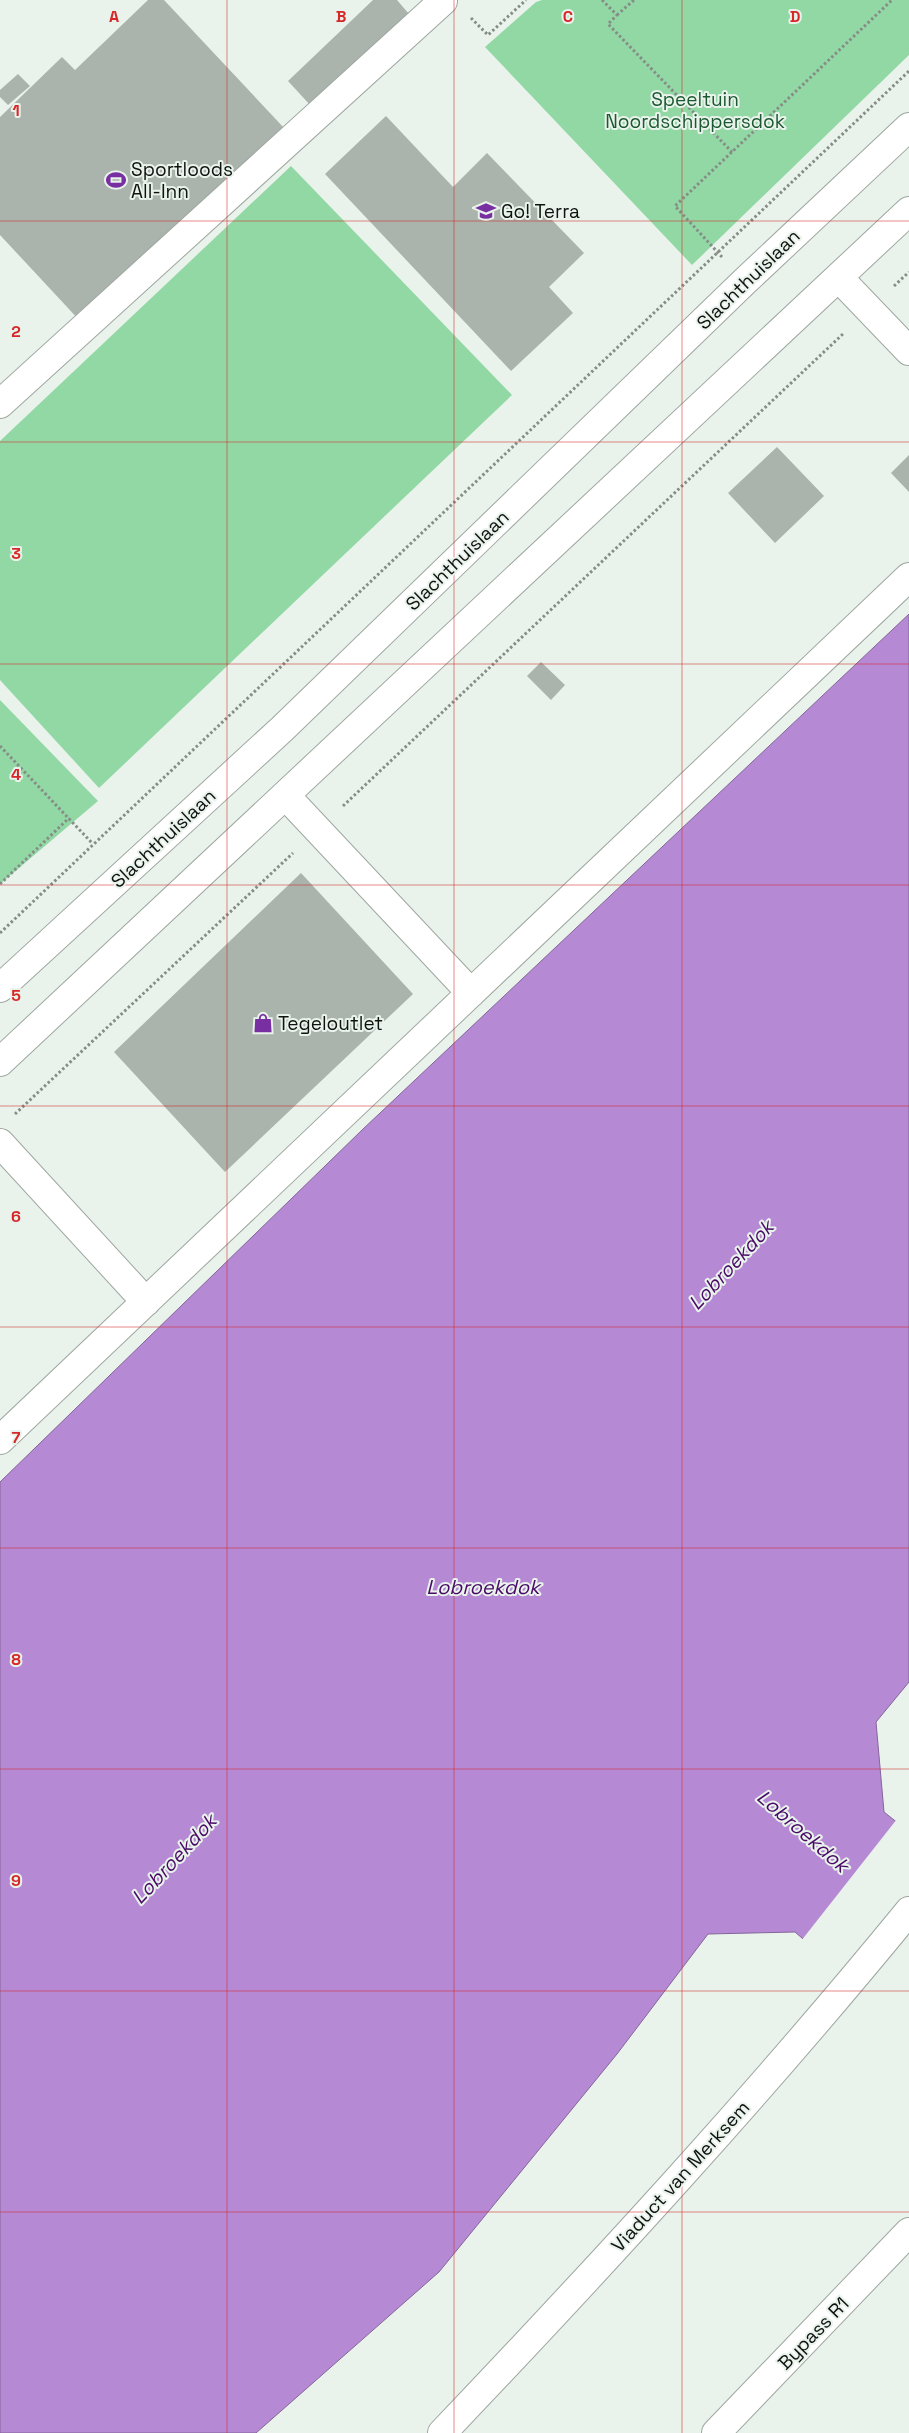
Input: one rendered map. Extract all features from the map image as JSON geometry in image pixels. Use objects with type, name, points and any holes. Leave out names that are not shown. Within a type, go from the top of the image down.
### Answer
[{"type":"main road","points":[[0,404],[443,0]]},
{"type":"main road","name":"Slachthuislaan","points":[[0,988],[282,729],[744,282],[909,128]]},
{"type":"main road","points":[[0,1062],[909,211]]},
{"type":"main road","points":[[839,278],[909,351]]},
{"type":"main road","points":[[0,1440],[909,577]]},
{"type":"main road","points":[[286,796],[471,993]]},
{"type":"main road","points":[[0,1143],[146,1302]]},
{"type":"main road","name":"Viaduct van Merksem","points":[[442,2433],[557,2313],[766,2081],[909,1911]]},
{"type":"main road","name":"Bypass R1","points":[[716,2433],[909,2232]]},
{"type":"path","points":[[467,14],[488,35],[526,0]]},
{"type":"path","points":[[602,0],[617,15]]},
{"type":"path","points":[[634,0],[608,24],[732,152]]},
{"type":"path","points":[[744,282],[674,206],[892,0]]},
{"type":"path","points":[[0,933],[909,71]]},
{"type":"path","points":[[14,1115],[909,272]]},
{"type":"path","points":[[0,746],[93,844]]},
{"type":"path","points":[[0,884],[69,818]]},
{"type":"green space","name":"Speeltuin Noordschippersdok","points":[[542,0],[909,0],[909,55],[692,265],[485,47],[536,2]]},
{"type":"green space","points":[[291,166],[512,395],[99,788],[0,680],[0,441]]},
{"type":"green space","points":[[0,700],[98,801],[0,884]]},
{"type":"water","name":"Lobroekdok","points":[[909,614],[909,1682],[876,1722],[884,1812],[909,1832],[909,2030],[795,1932],[708,1934],[617,2054],[439,2272],[256,2433],[0,2433],[0,1482],[362,1130]]},
{"type":"pier","points":[[897,1819],[909,1828],[909,2032],[801,1941]]},
{"type":"building","name":"Sportloods All-Inn","points":[[148,0],[164,0],[285,129],[81,322],[0,235],[0,117],[62,57],[75,70]]},
{"type":"building","points":[[373,0],[397,0],[409,14],[311,106],[288,81]]},
{"type":"building","points":[[18,74],[30,86],[8,105],[0,97],[0,90]]},
{"type":"building","points":[[386,116],[453,187],[487,153],[584,253],[549,287],[573,313],[511,371],[325,174]]},
{"type":"building","points":[[777,447],[824,496],[775,543],[728,493]]},
{"type":"building","points":[[909,455],[909,492],[891,473]]},
{"type":"building","points":[[541,662],[565,685],[551,700],[527,676]]},
{"type":"building","name":"Tegeloutlet","points":[[301,873],[413,994],[225,1172],[114,1052]]},
{"type":"place","name":"Sportloods All-Inn","points":[[116,180]]},
{"type":"place","name":"Go! Terra","points":[[486,211]]},
{"type":"place","name":"Tegeloutlet","points":[[263,1023]]}]
